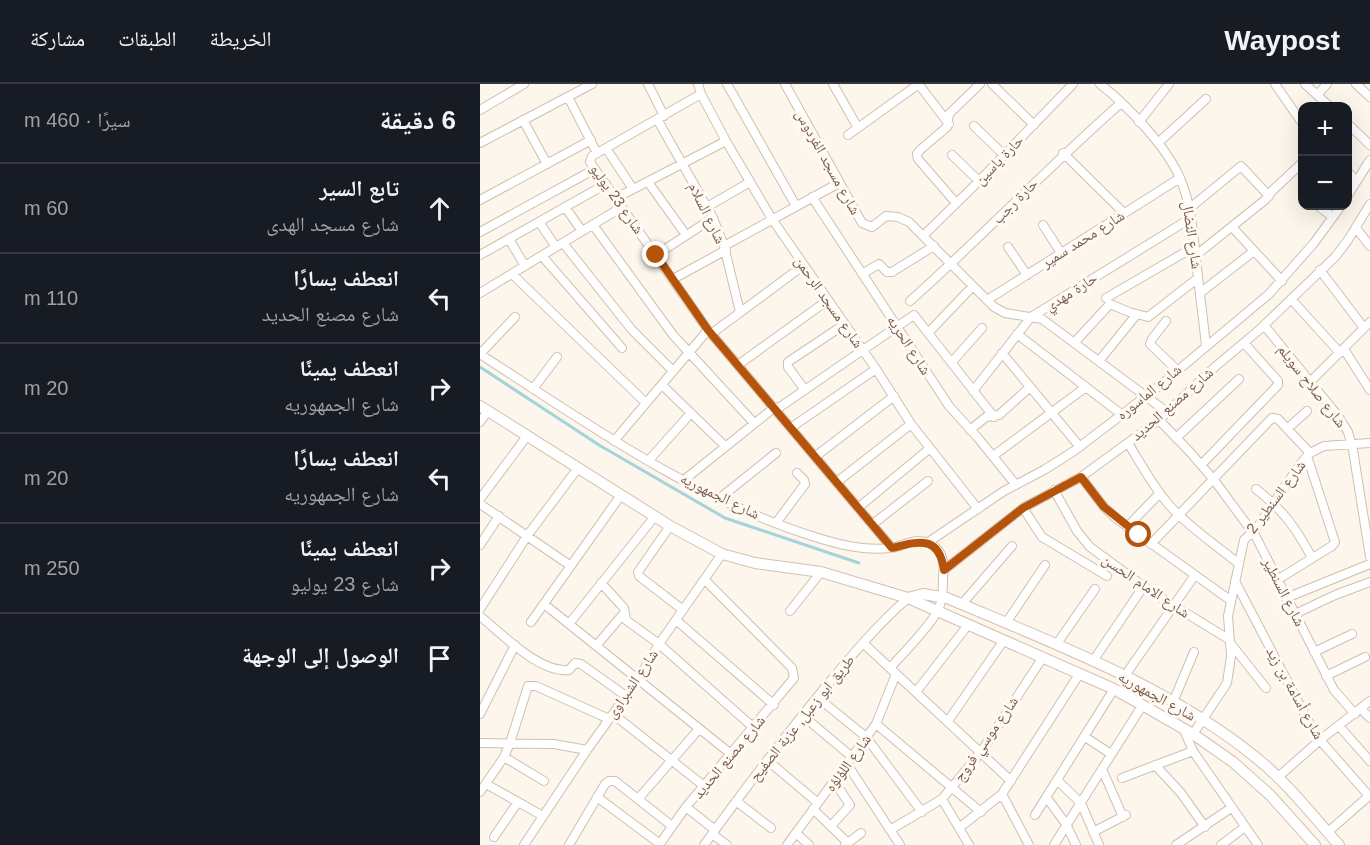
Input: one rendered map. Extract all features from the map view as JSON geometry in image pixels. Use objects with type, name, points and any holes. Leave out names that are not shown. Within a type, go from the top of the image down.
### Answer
[{"type":"main road","name":"شارع الجمهوريه","points":[[484,409],[670,526],[722,554],[755,563],[821,572],[908,598],[1114,689],[1188,731],[1253,778],[1315,845]]},
{"type":"main road","name":"شارع الجمهوريه","points":[[908,598],[923,594],[942,596],[1056,645],[1173,702],[1230,738],[1278,777],[1339,845]]},
{"type":"street","points":[[480,110],[524,84]]},
{"type":"street","points":[[480,143],[592,84]]},
{"type":"street","name":"شارع السلام","points":[[648,84],[682,164],[713,218],[725,248],[740,312]]},
{"type":"street","points":[[727,84],[796,206]]},
{"type":"street","name":"شارع مسجد الفردوس","points":[[785,84],[858,219],[872,227],[886,216],[898,217],[909,222],[987,300],[1005,313],[1042,319],[1167,412]]},
{"type":"street","points":[[832,84],[858,128]]},
{"type":"street","points":[[956,203],[918,156],[920,150],[949,124],[949,114],[980,84]]},
{"type":"street","points":[[992,84],[1034,125]]},
{"type":"street","name":"حارة ياسين","points":[[924,235],[1073,84]]},
{"type":"street","name":"شارع النضال","points":[[1100,84],[1158,143],[1180,178],[1190,208],[1206,345]]},
{"type":"street","points":[[1139,122],[1169,84]]},
{"type":"street","points":[[1275,84],[1298,117]]},
{"type":"street","points":[[1305,84],[1325,102]]},
{"type":"street","points":[[1317,95],[1327,84]]},
{"type":"street","points":[[1356,84],[1370,97]]},
{"type":"street","points":[[848,135],[916,86],[920,87],[949,124]]},
{"type":"street","points":[[594,156],[661,117],[700,87]]},
{"type":"street","name":"شارع مسجد الرحمن","points":[[700,87],[726,141],[772,219],[876,369],[911,424],[978,508]]},
{"type":"street","name":"شارع 23 يوليو","points":[[568,97],[591,140],[594,156],[590,162],[710,332],[892,548]]},
{"type":"street","points":[[1158,143],[1206,99]]},
{"type":"street","name":"حارة رجب","points":[[910,301],[951,264],[1063,153],[1121,103]]},
{"type":"street","points":[[523,120],[547,164]]},
{"type":"street","points":[[974,126],[1004,155]]},
{"type":"street","points":[[1352,129],[1370,145]]},
{"type":"street","points":[[481,198],[591,140]]},
{"type":"street","points":[[616,198],[726,141]]},
{"type":"street","points":[[606,148],[633,189]]},
{"type":"street","points":[[1063,153],[1124,213]]},
{"type":"street","points":[[952,154],[979,181]]},
{"type":"street","points":[[1352,187],[1370,160]]},
{"type":"street","points":[[1190,208],[1240,166],[1269,196]]},
{"type":"street","points":[[1106,298],[1195,252],[1232,227],[1269,196],[1275,187],[1298,167]]},
{"type":"street","points":[[480,232],[595,169]]},
{"type":"street","points":[[1352,177],[1356,181]]},
{"type":"street","name":"شارع محمد سمير","points":[[987,300],[1180,178]]},
{"type":"street","points":[[648,182],[686,235]]},
{"type":"street","points":[[707,207],[750,182]]},
{"type":"street","points":[[673,279],[772,219],[839,183]]},
{"type":"street","points":[[480,255],[606,184]]},
{"type":"street","name":"شارع الحريه","points":[[812,198],[949,406],[1016,485]]},
{"type":"street","name":"شارع مصنع الحديد","points":[[944,570],[1023,508],[1081,477],[1159,420],[1336,256],[1356,228],[1367,218],[1370,204]]},
{"type":"street","points":[[566,207],[582,231]]},
{"type":"street","points":[[481,290],[512,274],[622,207]]},
{"type":"street","points":[[1323,210],[1333,217]]},
{"type":"street","name":"شارع الماسوره","points":[[927,543],[978,508],[1044,471],[1080,447],[1145,396],[1256,306],[1282,281],[1338,210]]},
{"type":"street","points":[[656,255],[713,218]]},
{"type":"street","name":"حارة مهدي","points":[[974,391],[1030,317],[1191,218]]},
{"type":"street","points":[[539,222],[632,330],[673,371]]},
{"type":"street","points":[[593,225],[673,335],[754,423]]},
{"type":"street","points":[[1043,225],[1061,253]]},
{"type":"street","points":[[1232,227],[1282,281]]},
{"type":"street","points":[[1356,228],[1370,246]]},
{"type":"street","points":[[509,239],[525,266]]},
{"type":"street","points":[[862,274],[879,264],[887,272],[894,272],[934,246]]},
{"type":"street","points":[[1008,247],[1027,275]]},
{"type":"street","points":[[1200,292],[1254,251]]},
{"type":"street","points":[[542,256],[622,348]]},
{"type":"street","points":[[614,441],[689,352],[710,332],[804,265]]},
{"type":"street","points":[[1310,382],[1368,326],[1320,270]]},
{"type":"street","points":[[512,274],[646,403]]},
{"type":"street","points":[[1074,343],[1110,304],[1146,317],[1150,316],[1198,278]]},
{"type":"street","points":[[929,332],[973,286]]},
{"type":"street","points":[[1291,298],[1342,351],[1362,375],[1370,390]]},
{"type":"street","points":[[738,365],[828,300]]},
{"type":"street","points":[[1099,361],[1137,314]]},
{"type":"street","points":[[684,480],[754,423],[914,315],[994,417]]},
{"type":"street","points":[[480,354],[515,317]]},
{"type":"street","points":[[1166,321],[1150,344],[1177,370]]},
{"type":"street","points":[[805,390],[788,367],[788,362],[845,324]]},
{"type":"street","name":"شارع صلاح سويلم","points":[[1264,325],[1338,416],[1348,432],[1370,557]]},
{"type":"street","points":[[952,362],[982,328]]},
{"type":"street","points":[[1017,334],[1121,414]]},
{"type":"street","points":[[1201,465],[1278,385],[1278,381],[1244,343]]},
{"type":"street","points":[[1002,353],[1080,447]]},
{"type":"street","name":"شارع الجمهوريه","points":[[480,354],[614,441],[684,480],[776,523],[853,548],[892,548],[916,541],[927,543]]},
{"type":"street","points":[[533,389],[557,357]]},
{"type":"street","points":[[792,427],[876,369]]},
{"type":"street","points":[[1176,438],[1239,379]]},
{"type":"street","points":[[662,385],[725,446]]},
{"type":"street","points":[[970,430],[986,417],[999,415],[1030,387]]},
{"type":"street","points":[[993,456],[1086,387]]},
{"type":"street","points":[[816,456],[894,396]]},
{"type":"street","points":[[480,422],[484,409]]},
{"type":"street","points":[[1287,429],[1307,411]]},
{"type":"street","points":[[649,460],[691,412]]},
{"type":"street","points":[[1151,544],[1274,418],[1278,419],[1309,454],[1335,541],[1333,545],[1277,580]]},
{"type":"street","name":"شارع السنطير","points":[[1159,420],[1214,480],[1253,533],[1334,690],[1358,711],[1370,718]]},
{"type":"street","points":[[837,482],[911,424]]},
{"type":"street","points":[[527,436],[480,501],[571,566]]},
{"type":"street","points":[[1128,443],[1160,493],[1180,514],[1239,564]]},
{"type":"street","name":"شارع السنطير 2","points":[[1188,731],[1203,721],[1227,683],[1231,656],[1228,616],[1244,540],[1253,533],[1309,454],[1324,446],[1370,443]]},
{"type":"street","points":[[859,507],[929,449]]},
{"type":"street","points":[[720,498],[776,453]]},
{"type":"street","points":[[480,609],[527,536],[578,468]]},
{"type":"street","points":[[776,523],[805,484],[797,473]]},
{"type":"street","points":[[1081,477],[1104,507],[1128,527],[1230,600]]},
{"type":"street","points":[[873,524],[927,481]]},
{"type":"street","points":[[1256,489],[1274,503],[1296,528],[1312,558]]},
{"type":"street","name":"شارع الامام الحسن","points":[[1054,490],[1077,531],[1090,547],[1143,587],[1230,642],[1266,688]]},
{"type":"street","points":[[1128,527],[1160,493]]},
{"type":"street","points":[[531,622],[621,495]]},
{"type":"street","points":[[1023,508],[1042,537],[1107,576]]},
{"type":"street","points":[[480,545],[499,516]]},
{"type":"street","points":[[569,624],[655,516]]},
{"type":"street","points":[[670,526],[638,569],[638,574],[683,610]]},
{"type":"street","points":[[927,543],[938,551],[944,570],[942,596],[937,611]]},
{"type":"street","points":[[962,604],[1012,546]]},
{"type":"street","name":"شارع الشبراوى","points":[[524,845],[722,554]]},
{"type":"street","points":[[1286,598],[1370,564]]},
{"type":"street","points":[[1006,623],[1045,566]]},
{"type":"street","points":[[790,611],[821,572]]},
{"type":"street","points":[[1124,677],[1195,576]]},
{"type":"street","name":"شارع مصنع الحديد","points":[[660,844],[686,807],[792,682],[792,668],[705,579]]},
{"type":"street","name":"شارع أسامة بن زيد","points":[[1235,581],[1320,740],[1370,795]]},
{"type":"street","points":[[1294,614],[1370,582]]},
{"type":"street","points":[[601,584],[622,606],[626,620],[659,644],[754,728]]},
{"type":"street","points":[[1093,662],[1143,587]]},
{"type":"street","points":[[1056,645],[1095,589]]},
{"type":"street","name":"طريق ابو زعبل, عزبة الصفيح","points":[[704,845],[802,715],[862,643],[908,598]]},
{"type":"street","points":[[544,604],[731,754]]},
{"type":"street","name":"شارع اللؤلؤه","points":[[787,845],[876,724],[893,671],[937,611]]},
{"type":"street","points":[[596,646],[624,613]]},
{"type":"street","points":[[480,616],[532,658],[562,670],[569,670],[575,663],[581,663],[626,696]]},
{"type":"street","points":[[676,620],[774,705]]},
{"type":"street","points":[[916,692],[968,625]]},
{"type":"street","points":[[1314,652],[1352,634]]},
{"type":"street","points":[[948,722],[1004,640]]},
{"type":"street","points":[[862,643],[1011,781]]},
{"type":"street","points":[[480,712],[514,645]]},
{"type":"street","points":[[1173,702],[1194,652]]},
{"type":"street","name":"شارع موسي فروج","points":[[890,830],[942,799],[981,752],[1042,657]]},
{"type":"street","points":[[1326,676],[1365,657]]},
{"type":"street","points":[[959,828],[1002,794],[1080,673]]},
{"type":"street","points":[[480,792],[504,757],[526,688],[531,685],[611,717],[672,760],[704,786]]},
{"type":"street","points":[[1035,815],[1114,689]]},
{"type":"street","points":[[817,697],[866,737],[922,812]]},
{"type":"street","points":[[1278,777],[1370,701]]},
{"type":"street","points":[[1054,844],[1142,705]]},
{"type":"street","points":[[802,715],[849,760],[900,845]]},
{"type":"street","points":[[876,724],[981,812]]},
{"type":"street","points":[[1339,726],[1370,761]]},
{"type":"street","points":[[638,800],[699,729]]},
{"type":"street","points":[[1188,731],[1193,751],[1258,845]]},
{"type":"street","points":[[1085,737],[1111,754]]},
{"type":"street","points":[[480,743],[554,744],[587,750]]},
{"type":"street","points":[[1122,778],[1193,751]]},
{"type":"street","points":[[504,757],[544,781]]},
{"type":"street","points":[[767,760],[816,806],[846,844],[861,833]]},
{"type":"street","points":[[1155,765],[1181,793],[1205,827]]},
{"type":"street","points":[[1094,832],[1125,816],[1102,769]]},
{"type":"street","points":[[569,845],[605,784],[612,781],[672,826]]},
{"type":"street","points":[[831,826],[850,805],[834,781]]},
{"type":"street","points":[[1058,781],[1081,803],[1099,845]]},
{"type":"street","points":[[486,784],[543,816]]},
{"type":"street","points":[[1002,794],[1029,845]]},
{"type":"street","points":[[1328,832],[1370,795]]},
{"type":"street","points":[[597,797],[660,844]]},
{"type":"street","points":[[1047,798],[1066,824],[1076,845]]},
{"type":"street","points":[[942,799],[969,845]]},
{"type":"street","points":[[736,801],[771,828]]},
{"type":"street","points":[[494,837],[518,802]]},
{"type":"street","points":[[686,807],[727,845]]},
{"type":"street","points":[[1176,845],[1231,808]]},
{"type":"street","points":[[1221,845],[1245,827]]},
{"type":"street","points":[[796,833],[809,845]]},
{"type":"waterway","points":[[480,367],[599,445],[725,518],[859,563]]},
{"type":"route","points":[[656,255],[708,330],[892,548],[916,541],[932,545],[942,558],[944,570],[1023,508],[1081,477],[1104,507],[1139,535]]}]
